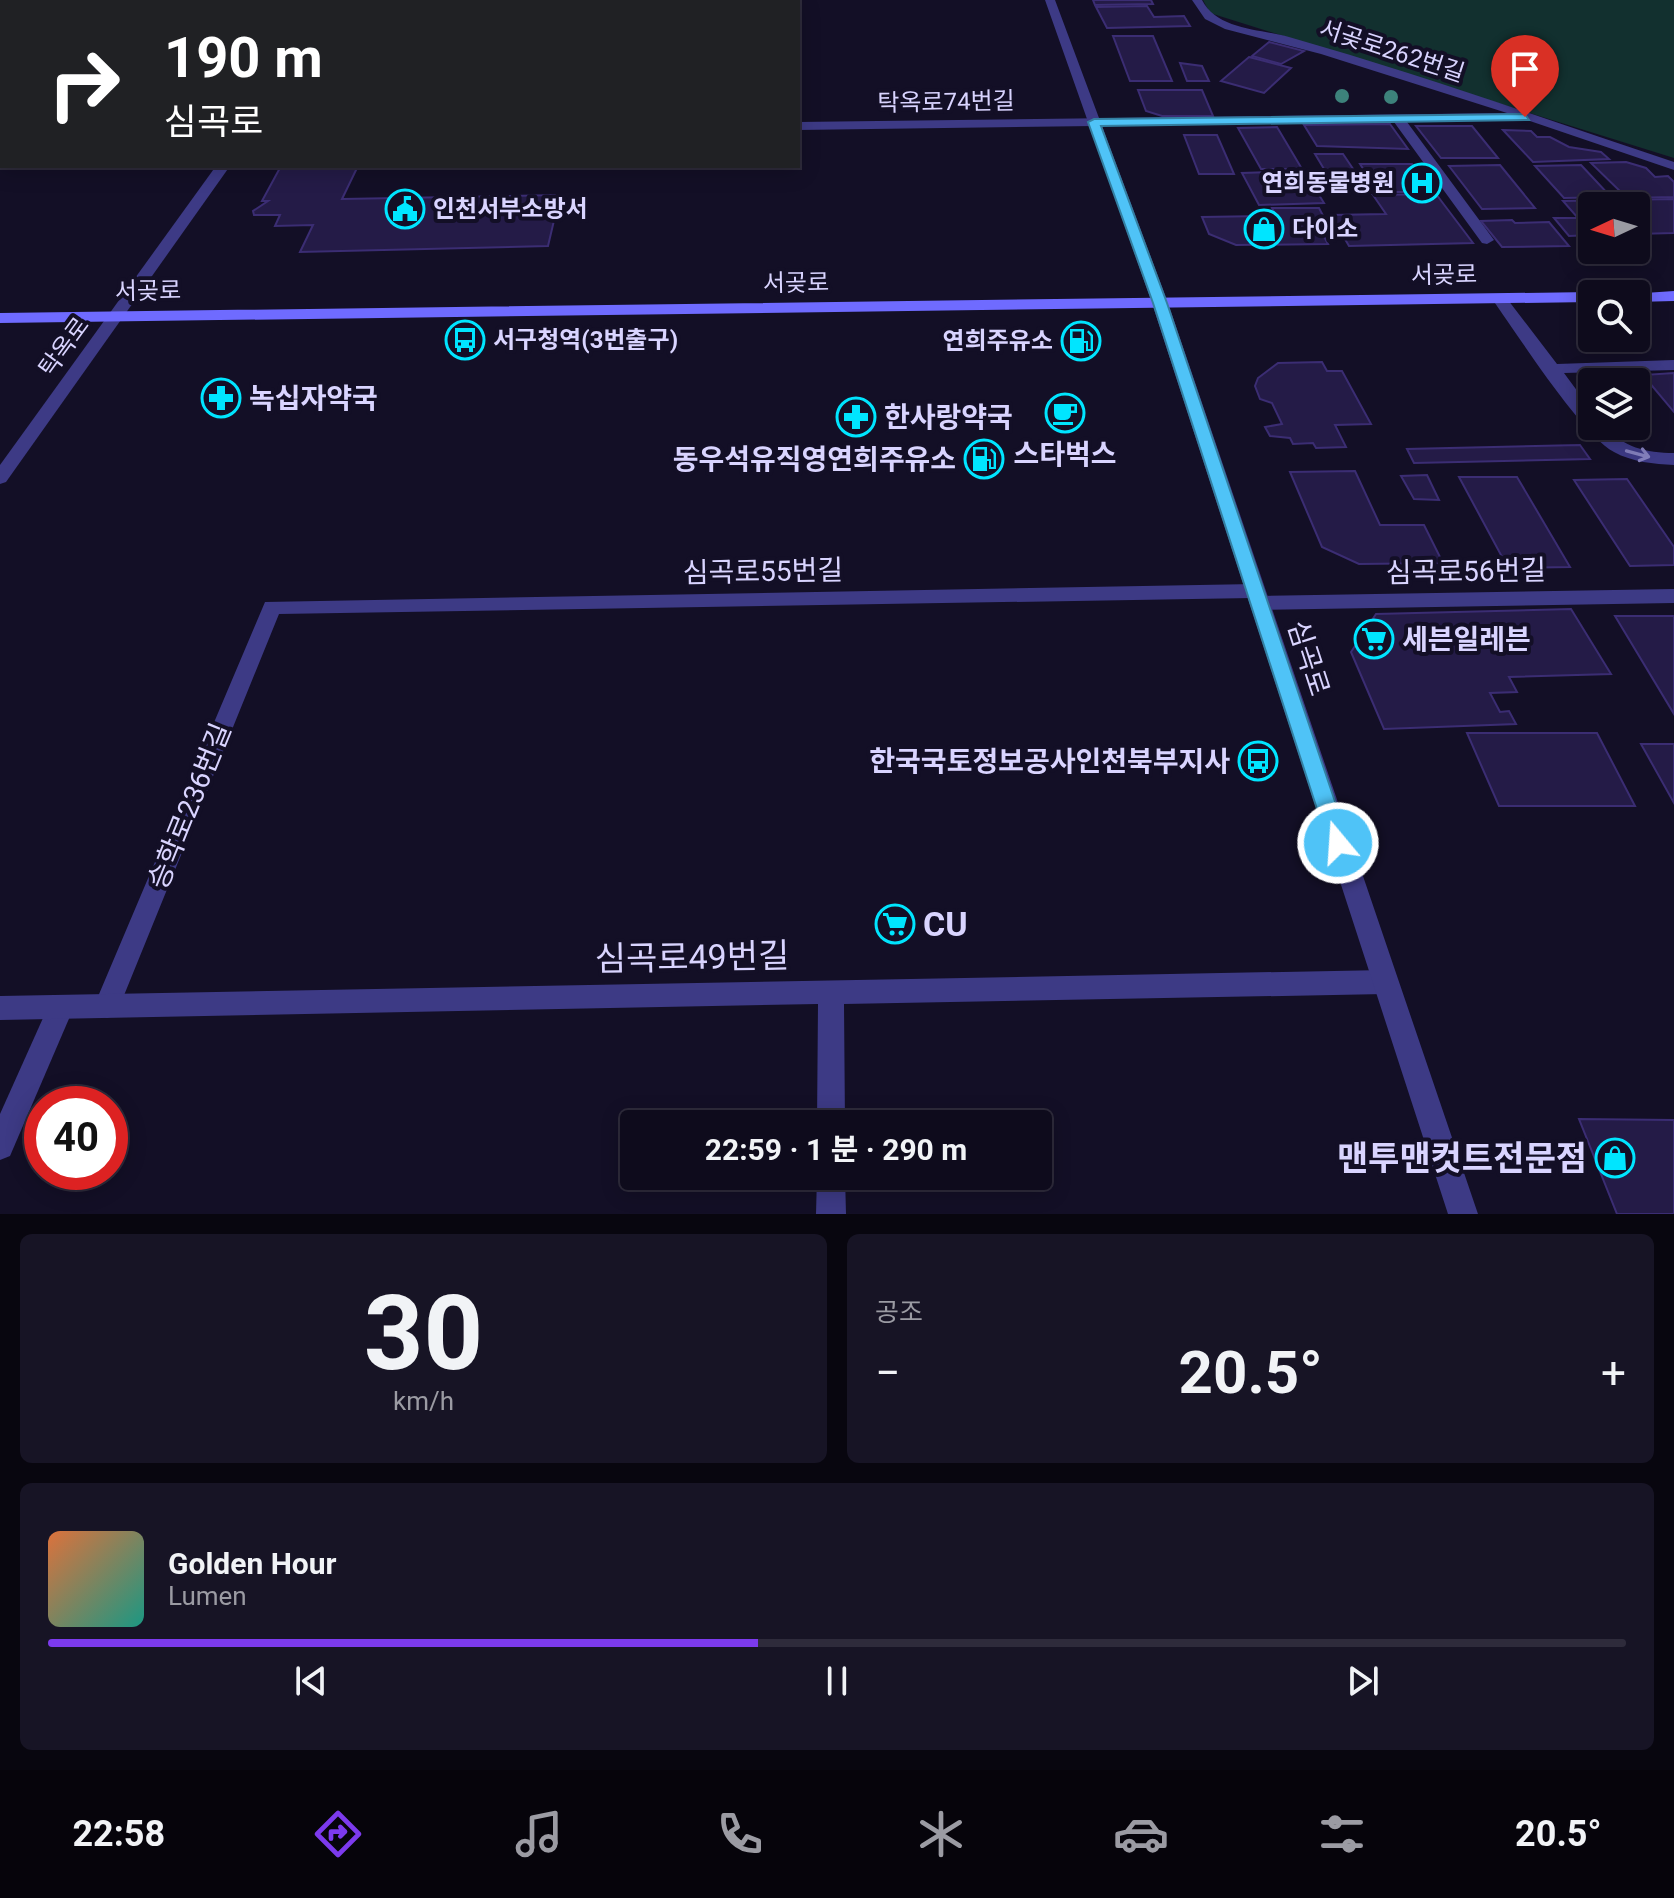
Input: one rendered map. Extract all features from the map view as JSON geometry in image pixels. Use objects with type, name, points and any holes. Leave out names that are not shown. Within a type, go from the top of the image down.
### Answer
[{"type":"main road","points":[[1650,297],[1674,296]]},
{"type":"main road","name":"서곶로","points":[[0,318],[1578,297]]},
{"type":"street","name":"심곡로","points":[[1050,0],[1160,303],[1463,1214]]},
{"type":"street","name":"서곶로262번길","points":[[1197,0],[1200,11],[1210,19],[1285,39],[1674,166]]},
{"type":"street","points":[[1094,122],[1525,117]]},
{"type":"street","name":"서곶로","points":[[1397,118],[1487,240]]},
{"type":"street","name":"탁옥로74번길","points":[[800,126],[1094,122]]},
{"type":"street","name":"탁옥로","points":[[0,478],[222,168]]},
{"type":"street","points":[[1500,299],[1578,405]]},
{"type":"street","points":[[1550,369],[1674,365]]},
{"type":"street","points":[[1611,440],[1631,455],[1674,459]]},
{"type":"street","name":"심곡로56번길","points":[[1257,597],[1674,596]]},
{"type":"street","name":"심곡로55번길","points":[[272,607],[1257,597]]},
{"type":"street","name":"승학로236번길","points":[[107,1006],[272,607]]},
{"type":"street","name":"심곡로49번길","points":[[0,1008],[1385,982]]},
{"type":"street","points":[[831,990],[831,1110]]},
{"type":"street","points":[[0,1146],[61,1007]]},
{"type":"street","points":[[831,1190],[831,1214]]},
{"type":"green space","points":[[1203,0],[1674,0],[1674,158],[1210,13]]},
{"type":"building","points":[[1093,0],[1151,0],[1153,4],[1095,5]]},
{"type":"building","points":[[1147,6],[1154,17],[1184,16],[1190,26],[1107,28],[1096,7]]},
{"type":"building","points":[[1113,36],[1153,36],[1172,81],[1130,81]]},
{"type":"building","points":[[1269,42],[1304,51],[1281,64],[1252,56]]},
{"type":"building","points":[[1249,57],[1291,68],[1264,93],[1221,81]]},
{"type":"building","points":[[1180,63],[1202,66],[1209,81],[1187,81]]},
{"type":"building","points":[[1138,90],[1202,90],[1213,116],[1162,116],[1146,111]]},
{"type":"building","points":[[1390,124],[1408,149],[1317,146],[1304,125]]},
{"type":"building","points":[[1416,126],[1472,126],[1498,158],[1441,158]]},
{"type":"building","points":[[1277,127],[1302,169],[1261,169],[1238,128]]},
{"type":"building","points":[[1503,130],[1531,131],[1537,137],[1550,137],[1569,147],[1601,152],[1609,159],[1533,162]]},
{"type":"building","points":[[1184,135],[1217,135],[1234,174],[1199,174]]},
{"type":"building","points":[[1315,154],[1343,154],[1366,188],[1336,189]]},
{"type":"building","points":[[1626,162],[1646,168],[1655,177],[1668,176],[1674,182],[1674,197],[1650,198],[1650,192],[1621,192],[1591,163]]},
{"type":"building","points":[[1360,164],[1412,164],[1432,192],[1378,192]]},
{"type":"building","points":[[1500,165],[1535,208],[1482,209],[1449,166]]},
{"type":"building","points":[[1581,165],[1606,192],[1578,192],[1578,198],[1564,198],[1535,166]]},
{"type":"building","name":"인천서부소방서","points":[[280,168],[357,168],[342,199],[560,195],[548,246],[300,252],[313,225],[275,226],[280,215],[254,215],[253,211],[268,201],[262,201]]},
{"type":"building","points":[[1304,171],[1324,203],[1259,205],[1242,173]]},
{"type":"building","points":[[1436,194],[1473,243],[1349,246],[1331,215],[1386,214],[1373,195]]},
{"type":"building","points":[[1650,199],[1674,199],[1674,233],[1650,234]]},
{"type":"building","points":[[1563,201],[1578,201],[1578,218]]},
{"type":"building","name":"다이소","points":[[1272,208],[1319,208],[1328,225],[1318,225],[1328,244],[1236,245],[1209,234],[1202,217],[1264,216],[1275,214]]},
{"type":"building","points":[[1554,218],[1578,218],[1578,236],[1569,236]]},
{"type":"building","points":[[1512,220],[1515,223],[1549,222],[1569,246],[1502,247],[1481,221]]},
{"type":"building","points":[[1322,362],[1327,371],[1342,371],[1371,424],[1335,425],[1346,447],[1316,448],[1313,443],[1293,444],[1290,438],[1270,436],[1265,427],[1282,424],[1272,403],[1260,399],[1255,386],[1258,378],[1278,363]]},
{"type":"building","points":[[1674,373],[1674,412],[1650,383],[1650,375]]},
{"type":"building","points":[[1580,445],[1590,459],[1414,463],[1407,449]]},
{"type":"building","points":[[1355,471],[1380,525],[1424,525],[1443,563],[1359,564],[1322,547],[1290,472]]},
{"type":"building","points":[[1427,475],[1439,500],[1414,499],[1401,476]]},
{"type":"building","points":[[1459,477],[1517,477],[1570,567],[1508,568]]},
{"type":"building","points":[[1627,479],[1674,547],[1674,565],[1630,566],[1574,480]]},
{"type":"building","points":[[1571,609],[1611,674],[1509,677],[1517,692],[1490,693],[1500,712],[1509,711],[1516,724],[1384,729],[1351,652],[1376,614]]},
{"type":"building","points":[[1615,616],[1674,616],[1674,714]]},
{"type":"building","points":[[1467,733],[1597,733],[1635,806],[1499,806]]},
{"type":"building","points":[[1641,744],[1674,744],[1674,803]]},
{"type":"building","points":[[1579,1119],[1674,1120],[1674,1214],[1617,1214]]},
{"type":"place","name":"연희동물병원","points":[[1422,183]]},
{"type":"place","name":"인천서부소방서","points":[[405,209]]},
{"type":"place","name":"다이소","points":[[1264,229]]},
{"type":"place","name":"서구청역(3번출구)","points":[[465,340]]},
{"type":"place","name":"연희주유소","points":[[1081,341]]},
{"type":"place","name":"녹십자약국","points":[[221,398]]},
{"type":"place","name":"스타벅스","points":[[1065,413]]},
{"type":"place","name":"한사랑약국","points":[[856,417]]},
{"type":"place","name":"동우석유직영연희주유소","points":[[984,459]]},
{"type":"place","name":"세븐일레븐","points":[[1374,639]]},
{"type":"place","name":"한국국토정보공사인천북부지사","points":[[1258,761]]},
{"type":"place","name":"CU","points":[[895,924]]},
{"type":"place","name":"맨투맨컷트전문점","points":[[1615,1158]]},
{"type":"route","points":[[1338,843],[1160,303],[1094,122],[1525,117]]}]
